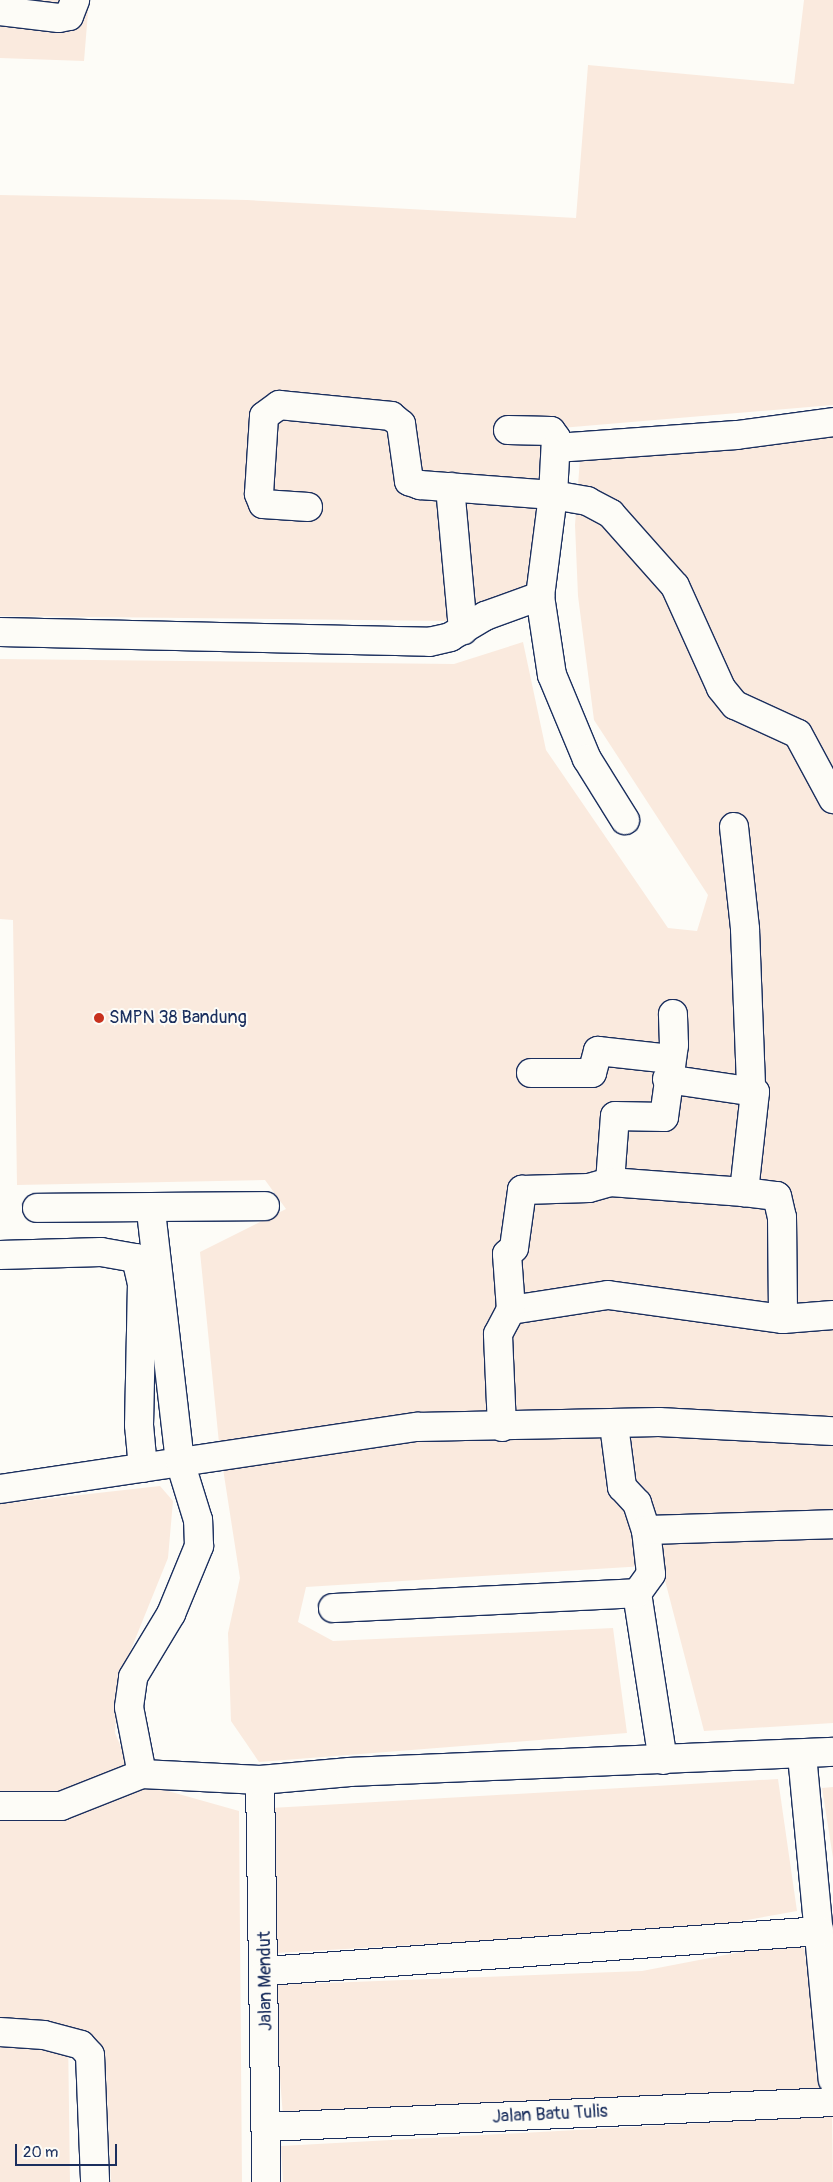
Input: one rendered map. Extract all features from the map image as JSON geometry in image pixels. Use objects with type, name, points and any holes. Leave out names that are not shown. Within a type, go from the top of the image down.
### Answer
[{"type":"street","points":[[0,11],[59,18],[69,16],[75,0]]},
{"type":"street","points":[[308,507],[263,504],[259,494],[264,416],[279,405],[391,416],[400,424],[410,481],[450,487],[554,495],[587,501],[611,514],[643,544],[675,586],[721,688],[735,705],[798,734],[833,799]]},
{"type":"street","points":[[556,448],[737,435],[833,422]]},
{"type":"street","points":[[508,430],[554,432],[556,448],[554,495],[540,596],[552,675],[583,751],[626,820]]},
{"type":"street","points":[[450,487],[463,630]]},
{"type":"street","points":[[0,632],[401,643],[439,641],[463,630],[485,616],[540,596]]},
{"type":"street","points":[[734,827],[745,929],[751,1088]]},
{"type":"street","points":[[610,1182],[615,1116],[664,1117],[673,1014]]},
{"type":"street","points":[[531,1073],[592,1073],[598,1051],[751,1088],[755,1092],[744,1192]]},
{"type":"street","points":[[502,1427],[498,1334],[511,1310],[507,1254],[514,1248],[522,1190],[589,1188],[610,1182],[777,1196],[782,1217],[783,1319]]},
{"type":"street","points":[[36,1208],[150,1210],[264,1206]]},
{"type":"street","points":[[142,1774],[129,1707],[133,1677],[171,1614],[199,1546],[198,1520],[180,1462],[150,1210]]},
{"type":"street","points":[[0,1255],[101,1252],[136,1258],[142,1283],[139,1425],[143,1468]]},
{"type":"street","points":[[511,1310],[608,1295],[783,1319],[833,1315]]},
{"type":"street","points":[[0,1489],[417,1427],[614,1425],[659,1422],[833,1431]]},
{"type":"street","points":[[614,1425],[622,1486],[637,1503],[646,1530],[651,1574],[637,1593],[663,1760]]},
{"type":"street","points":[[646,1530],[833,1524]]},
{"type":"street","points":[[333,1608],[637,1593]]},
{"type":"street","points":[[0,1806],[61,1806],[142,1774],[260,1780],[833,1752]]},
{"type":"street","points":[[802,1755],[833,2080]]},
{"type":"street","name":"Jalan Mendut","points":[[260,1780],[266,1971],[266,2182]]},
{"type":"street","points":[[266,1971],[820,1930]]},
{"type":"street","points":[[0,2032],[44,2035],[81,2045],[90,2055],[95,2182]]},
{"type":"street","name":"Jalan Batu Tulis","points":[[266,2127],[833,2102]]},
{"type":"shaded area","points":[[0,0],[89,0],[84,61],[0,58]]},
{"type":"shaded area","points":[[804,0],[833,0],[833,405],[549,429],[535,586],[449,621],[0,616],[0,195],[247,200],[576,218],[588,65],[794,84]]},
{"type":"shaded area","points":[[833,428],[833,1723],[704,1731],[661,1565],[306,1587],[298,1622],[333,1641],[613,1628],[627,1733],[259,1762],[231,1721],[228,1633],[240,1578],[219,1443],[200,1252],[286,1209],[265,1180],[17,1185],[13,920],[0,919],[0,659],[454,664],[523,642],[546,750],[668,928],[697,931],[708,895],[594,720],[578,596],[575,525],[580,459]]},
{"type":"shaded area","points":[[160,1486],[173,1501],[168,1558],[119,1679],[115,1733],[136,1782],[239,1811],[242,2182],[111,2182],[106,2068],[90,2035],[68,2034],[70,2182],[0,2182],[0,1504]]},
{"type":"shaded area","points":[[778,1779],[797,1911],[641,1939],[532,1938],[277,1953],[271,1808]]},
{"type":"shaded area","points":[[833,1787],[833,1858],[822,1788]]},
{"type":"shaded area","points":[[803,1940],[824,2090],[283,2117],[273,1985],[642,1971]]},
{"type":"shaded area","points":[[832,2116],[833,2182],[283,2182],[281,2146]]},
{"type":"place","name":"SMPN 38 Bandung","points":[[99,1018]]}]
